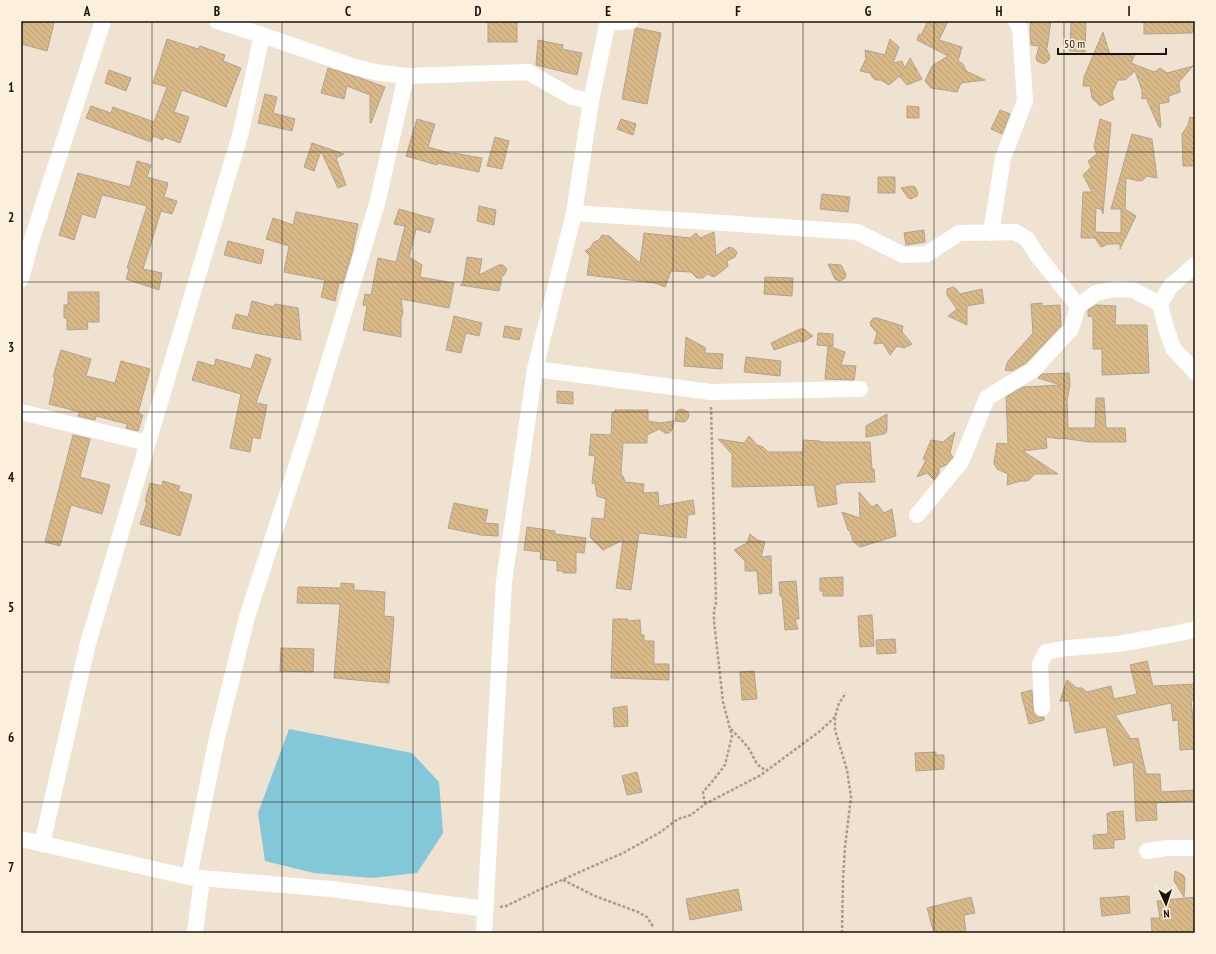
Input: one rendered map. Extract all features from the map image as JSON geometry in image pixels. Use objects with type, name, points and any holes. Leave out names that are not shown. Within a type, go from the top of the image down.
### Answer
[{"type":"street","points":[[21,279],[103,21]]},
{"type":"street","points":[[217,21],[352,66],[375,72],[406,76],[528,72],[572,97],[591,101]]},
{"type":"street","points":[[484,933],[504,582],[536,369],[574,213],[591,101],[608,22],[631,21]]},
{"type":"street","points":[[991,233],[1003,158],[1025,101],[1020,28],[1016,21]]},
{"type":"street","points":[[42,844],[88,643],[241,132],[262,35]]},
{"type":"street","points":[[195,933],[195,877],[216,742],[247,617],[309,427],[377,204],[406,76]]},
{"type":"street","points":[[574,213],[857,232],[903,255],[927,254],[959,234],[1015,232],[1027,239],[1037,255],[1078,306]]},
{"type":"street","points":[[1195,265],[1170,287],[1160,304],[1172,348],[1195,372]]},
{"type":"street","points":[[917,516],[961,462],[986,398],[1032,371],[1070,329],[1078,306],[1096,292],[1115,289],[1133,290],[1160,304]]},
{"type":"street","points":[[536,369],[711,392],[860,389]]},
{"type":"street","points":[[21,412],[147,443]]},
{"type":"street","points":[[1042,708],[1040,664],[1046,652],[1068,648],[1118,644],[1195,629]]},
{"type":"street","points":[[21,839],[195,877],[331,889],[486,909]]},
{"type":"street","points":[[1147,851],[1167,848],[1195,848]]},
{"type":"path","points":[[705,804],[703,792],[725,765],[732,736],[723,702],[714,621],[714,610],[716,603],[711,392]]},
{"type":"path","points":[[842,933],[844,860],[851,797],[847,770],[835,730],[835,717],[839,703],[846,693]]},
{"type":"path","points":[[486,909],[506,906],[623,853],[659,833],[678,820],[691,815],[705,804],[761,775],[820,731],[835,717]]},
{"type":"path","points":[[730,729],[748,747],[761,768],[768,770]]},
{"type":"path","points":[[563,880],[595,896],[638,912],[647,917],[654,928]]},
{"type":"water","points":[[289,729],[412,753],[439,782],[443,833],[417,873],[372,878],[314,873],[265,861],[258,813]]},
{"type":"building","points":[[21,21],[48,21],[54,23],[47,51],[21,44]]},
{"type":"building","points":[[488,21],[517,21],[517,42],[488,42]]},
{"type":"building","points":[[928,21],[948,21],[939,40],[962,47],[958,61],[963,64],[966,71],[985,80],[961,83],[957,92],[931,88],[925,81],[932,66],[948,56],[917,40],[919,34],[921,35]]},
{"type":"building","points":[[1031,21],[1051,21],[1046,48],[1050,56],[1049,60],[1044,64],[1037,61],[1036,58],[1039,46],[1031,45]]},
{"type":"building","points":[[1071,21],[1086,21],[1085,52],[1070,51]]},
{"type":"building","points":[[1144,21],[1195,21],[1195,24],[1192,33],[1144,34]]},
{"type":"building","points":[[637,28],[661,33],[647,104],[622,99],[635,29]]},
{"type":"building","points":[[1103,32],[1110,55],[1135,54],[1131,63],[1154,72],[1160,68],[1167,73],[1193,66],[1179,82],[1180,92],[1169,96],[1169,102],[1159,104],[1161,127],[1159,127],[1146,98],[1142,99],[1142,90],[1135,71],[1125,80],[1118,80],[1112,93],[1114,99],[1100,106],[1092,98],[1090,86],[1083,86],[1084,77]]},
{"type":"building","points":[[167,39],[198,49],[200,46],[225,55],[223,61],[241,68],[226,107],[182,90],[174,112],[189,117],[180,143],[164,137],[163,140],[153,136],[151,142],[86,118],[91,106],[111,113],[113,107],[154,122],[167,87],[153,83]]},
{"type":"building","points":[[890,39],[899,47],[893,63],[902,61],[905,68],[910,58],[922,79],[907,85],[900,77],[902,74],[889,85],[881,80],[875,80],[870,73],[860,71],[866,59],[865,50],[885,55]]},
{"type":"building","points":[[538,40],[563,45],[562,49],[582,53],[577,75],[536,65]]},
{"type":"building","points":[[328,68],[385,87],[371,123],[370,95],[347,86],[344,99],[321,93]]},
{"type":"building","points":[[109,70],[131,78],[126,91],[105,83]]},
{"type":"building","points":[[265,94],[277,97],[273,113],[295,119],[292,131],[258,123]]},
{"type":"building","points":[[907,106],[919,107],[919,118],[907,118]]},
{"type":"building","points":[[1000,110],[1010,114],[1002,134],[991,129]]},
{"type":"building","points":[[1190,117],[1195,118],[1195,166],[1183,166],[1182,134],[1188,125]]},
{"type":"building","points":[[417,119],[435,124],[428,147],[453,154],[482,158],[479,172],[437,163],[437,165],[406,156]]},
{"type":"building","points":[[621,119],[636,124],[633,135],[617,129]]},
{"type":"building","points":[[1100,119],[1111,123],[1103,214],[1101,209],[1096,208],[1095,232],[1121,233],[1121,209],[1111,209],[1132,134],[1152,139],[1157,178],[1147,176],[1143,180],[1139,181],[1126,178],[1125,209],[1136,216],[1120,249],[1120,244],[1108,244],[1101,247],[1095,238],[1081,238],[1083,192],[1092,192],[1083,175],[1091,167],[1088,161],[1097,154],[1094,147]]},
{"type":"building","points":[[495,137],[509,141],[502,169],[487,166]]},
{"type":"building","points":[[312,143],[344,154],[336,158],[346,185],[338,188],[321,151],[314,171],[304,167]]},
{"type":"building","points":[[137,161],[151,165],[147,177],[168,183],[164,197],[177,201],[172,214],[161,211],[143,269],[162,273],[159,290],[126,279],[129,269],[127,268],[147,206],[102,195],[95,218],[82,214],[74,240],[59,235],[78,173],[130,187]]},
{"type":"building","points":[[878,177],[895,177],[895,193],[878,193]]},
{"type":"building","points":[[912,186],[915,187],[918,193],[917,196],[911,199],[908,198],[901,188]]},
{"type":"building","points":[[822,194],[850,197],[848,212],[820,209]]},
{"type":"building","points":[[479,206],[496,210],[494,225],[477,221]]},
{"type":"building","points":[[399,209],[434,219],[430,233],[416,229],[409,257],[422,265],[420,277],[454,283],[449,308],[401,299],[403,313],[401,318],[401,337],[363,330],[367,306],[363,305],[365,294],[371,295],[378,258],[396,262],[405,226],[394,224]]},
{"type":"building","points":[[296,212],[358,224],[352,253],[343,283],[339,283],[335,301],[321,297],[325,280],[284,272],[289,246],[266,239],[273,218],[293,225]]},
{"type":"building","points":[[924,230],[925,242],[906,245],[904,233]]},
{"type":"building","points":[[714,232],[716,256],[729,247],[733,248],[737,252],[735,257],[727,261],[728,266],[714,277],[707,274],[703,278],[697,278],[691,272],[671,271],[665,287],[655,283],[587,275],[590,256],[585,251],[590,248],[594,242],[599,240],[602,235],[609,236],[640,263],[644,233],[690,238],[696,233],[700,238]]},
{"type":"building","points":[[228,241],[264,250],[261,264],[224,255]]},
{"type":"building","points":[[467,257],[482,259],[479,275],[499,265],[503,265],[507,269],[502,276],[499,291],[460,285],[463,283]]},
{"type":"building","points":[[828,264],[841,265],[846,274],[845,278],[839,281],[835,279]]},
{"type":"building","points":[[765,277],[793,278],[792,296],[764,294]]},
{"type":"building","points":[[953,287],[960,294],[982,289],[984,303],[967,306],[967,325],[948,316],[957,309],[947,295],[947,289]]},
{"type":"building","points":[[68,292],[99,292],[99,322],[87,322],[88,329],[67,330],[67,318],[64,318],[64,305],[68,305]]},
{"type":"building","points":[[252,301],[274,307],[275,304],[298,308],[301,340],[232,328],[236,314],[248,317]]},
{"type":"building","points":[[1042,303],[1042,306],[1060,305],[1061,326],[1026,363],[1012,371],[1005,370],[1008,361],[1033,333],[1031,304]]},
{"type":"building","points":[[1096,305],[1116,306],[1115,325],[1147,325],[1149,373],[1102,375],[1102,349],[1093,349],[1093,317],[1088,316],[1088,310]]},
{"type":"building","points":[[454,316],[482,323],[479,336],[466,333],[461,353],[446,350]]},
{"type":"building","points":[[873,318],[903,326],[902,332],[912,344],[904,348],[897,346],[890,355],[883,343],[874,344],[877,333],[870,323]]},
{"type":"building","points":[[505,326],[522,329],[519,340],[503,337]]},
{"type":"building","points":[[800,329],[804,329],[813,336],[803,342],[800,341],[774,350],[771,343]]},
{"type":"building","points":[[818,333],[833,334],[833,346],[817,345]]},
{"type":"building","points":[[686,337],[706,348],[704,353],[723,354],[722,369],[684,366]]},
{"type":"building","points":[[828,346],[845,352],[841,365],[856,366],[854,380],[825,379]]},
{"type":"building","points":[[61,350],[91,359],[86,376],[115,383],[121,361],[150,369],[138,413],[143,415],[138,431],[126,428],[127,424],[96,416],[95,420],[78,416],[80,412],[49,404],[55,378],[53,377]]},
{"type":"building","points":[[256,354],[271,359],[256,403],[267,405],[260,439],[253,437],[250,452],[230,448],[241,394],[192,380],[198,361],[214,366],[216,359],[251,369]]},
{"type":"building","points":[[746,357],[781,361],[780,376],[744,372]]},
{"type":"building","points":[[1069,373],[1070,385],[1067,400],[1068,428],[1095,428],[1096,398],[1104,398],[1106,428],[1125,428],[1126,442],[1090,442],[1046,437],[1047,448],[1023,451],[1058,474],[1035,474],[1029,480],[1007,485],[1008,474],[997,469],[994,463],[997,443],[1008,444],[1006,397],[1023,387],[1061,385],[1038,378],[1042,374]]},
{"type":"building","points":[[557,391],[573,392],[573,404],[557,403]]},
{"type":"building","points":[[682,409],[688,412],[688,418],[683,422],[675,421],[676,413],[678,410]]},
{"type":"building","points":[[615,410],[648,410],[648,421],[660,423],[674,421],[672,430],[669,433],[665,433],[659,429],[647,435],[647,443],[623,443],[621,474],[625,482],[644,484],[643,493],[658,492],[659,506],[693,500],[695,514],[688,515],[686,538],[639,533],[631,590],[616,588],[623,540],[603,550],[590,537],[592,518],[604,519],[606,499],[597,496],[595,484],[592,483],[595,456],[589,455],[591,434],[611,435],[612,413],[614,413]]},
{"type":"building","points":[[887,414],[886,433],[866,437],[866,426]]},
{"type":"building","points":[[955,432],[950,453],[953,457],[946,465],[939,468],[939,473],[934,480],[927,473],[917,477],[926,460],[923,459],[931,440],[943,442]]},
{"type":"building","points":[[73,435],[90,439],[80,477],[110,485],[102,514],[71,505],[60,546],[45,542]]},
{"type":"building","points":[[749,436],[757,445],[763,447],[768,452],[803,452],[803,440],[820,442],[870,442],[872,469],[874,469],[875,482],[840,483],[835,485],[837,504],[818,507],[814,485],[732,487],[732,454],[718,439],[744,443]]},
{"type":"building","points":[[163,481],[180,486],[178,491],[192,495],[180,536],[140,524],[147,502],[145,501],[150,483],[162,486]]},
{"type":"building","points":[[859,492],[872,507],[877,504],[884,513],[892,509],[896,536],[860,547],[853,541],[842,512],[860,518]]},
{"type":"building","points":[[454,503],[488,510],[485,523],[498,524],[498,536],[481,535],[448,528]]},
{"type":"building","points":[[527,527],[555,531],[555,534],[586,538],[584,553],[576,552],[576,573],[563,573],[563,571],[557,571],[557,561],[540,559],[541,552],[524,550]]},
{"type":"building","points":[[750,534],[757,540],[765,542],[761,557],[771,556],[772,593],[759,594],[757,571],[745,571],[745,561],[734,550],[747,543]]},
{"type":"building","points":[[843,577],[843,596],[823,596],[823,591],[820,591],[820,578]]},
{"type":"building","points":[[796,581],[799,619],[795,619],[798,629],[785,630],[782,596],[780,596],[779,582]]},
{"type":"building","points":[[341,583],[354,584],[354,590],[385,592],[384,616],[394,617],[389,683],[334,678],[340,604],[297,603],[298,587],[341,588]]},
{"type":"building","points":[[872,615],[874,646],[860,647],[858,616]]},
{"type":"building","points":[[613,619],[628,619],[628,621],[640,620],[641,635],[644,635],[644,641],[654,641],[654,664],[669,664],[669,680],[611,678]]},
{"type":"building","points":[[895,639],[896,653],[877,654],[876,640]]},
{"type":"building","points":[[281,648],[314,649],[313,672],[280,671]]},
{"type":"building","points":[[1147,661],[1153,686],[1195,684],[1195,700],[1191,700],[1195,730],[1194,749],[1180,750],[1178,720],[1173,721],[1171,703],[1115,715],[1131,739],[1138,738],[1146,774],[1160,774],[1161,792],[1195,790],[1195,801],[1156,803],[1157,820],[1136,821],[1133,762],[1114,766],[1106,727],[1075,733],[1069,701],[1060,701],[1067,680],[1077,688],[1082,688],[1087,692],[1111,686],[1114,699],[1137,694],[1130,665]]},
{"type":"building","points":[[754,671],[757,699],[742,700],[740,672]]},
{"type":"building","points":[[1032,690],[1034,713],[1038,717],[1044,717],[1044,720],[1029,724],[1021,693]]},
{"type":"building","points":[[627,706],[628,726],[614,727],[613,708]]},
{"type":"building","points":[[936,752],[936,755],[944,755],[944,769],[916,771],[915,753]]},
{"type":"building","points":[[637,772],[642,792],[627,795],[622,776]]},
{"type":"building","points":[[1123,811],[1125,839],[1114,840],[1114,848],[1094,849],[1093,835],[1108,834],[1107,813]]},
{"type":"building","points":[[1175,871],[1183,875],[1185,878],[1184,897],[1174,881]]},
{"type":"building","points":[[738,889],[742,910],[690,920],[686,899]]},
{"type":"building","points":[[1129,896],[1130,913],[1102,916],[1100,898]]},
{"type":"building","points":[[971,897],[975,913],[964,915],[966,933],[934,933],[927,908]]},
{"type":"building","points":[[1195,897],[1195,933],[1152,933],[1151,918],[1160,918],[1157,901]]}]
